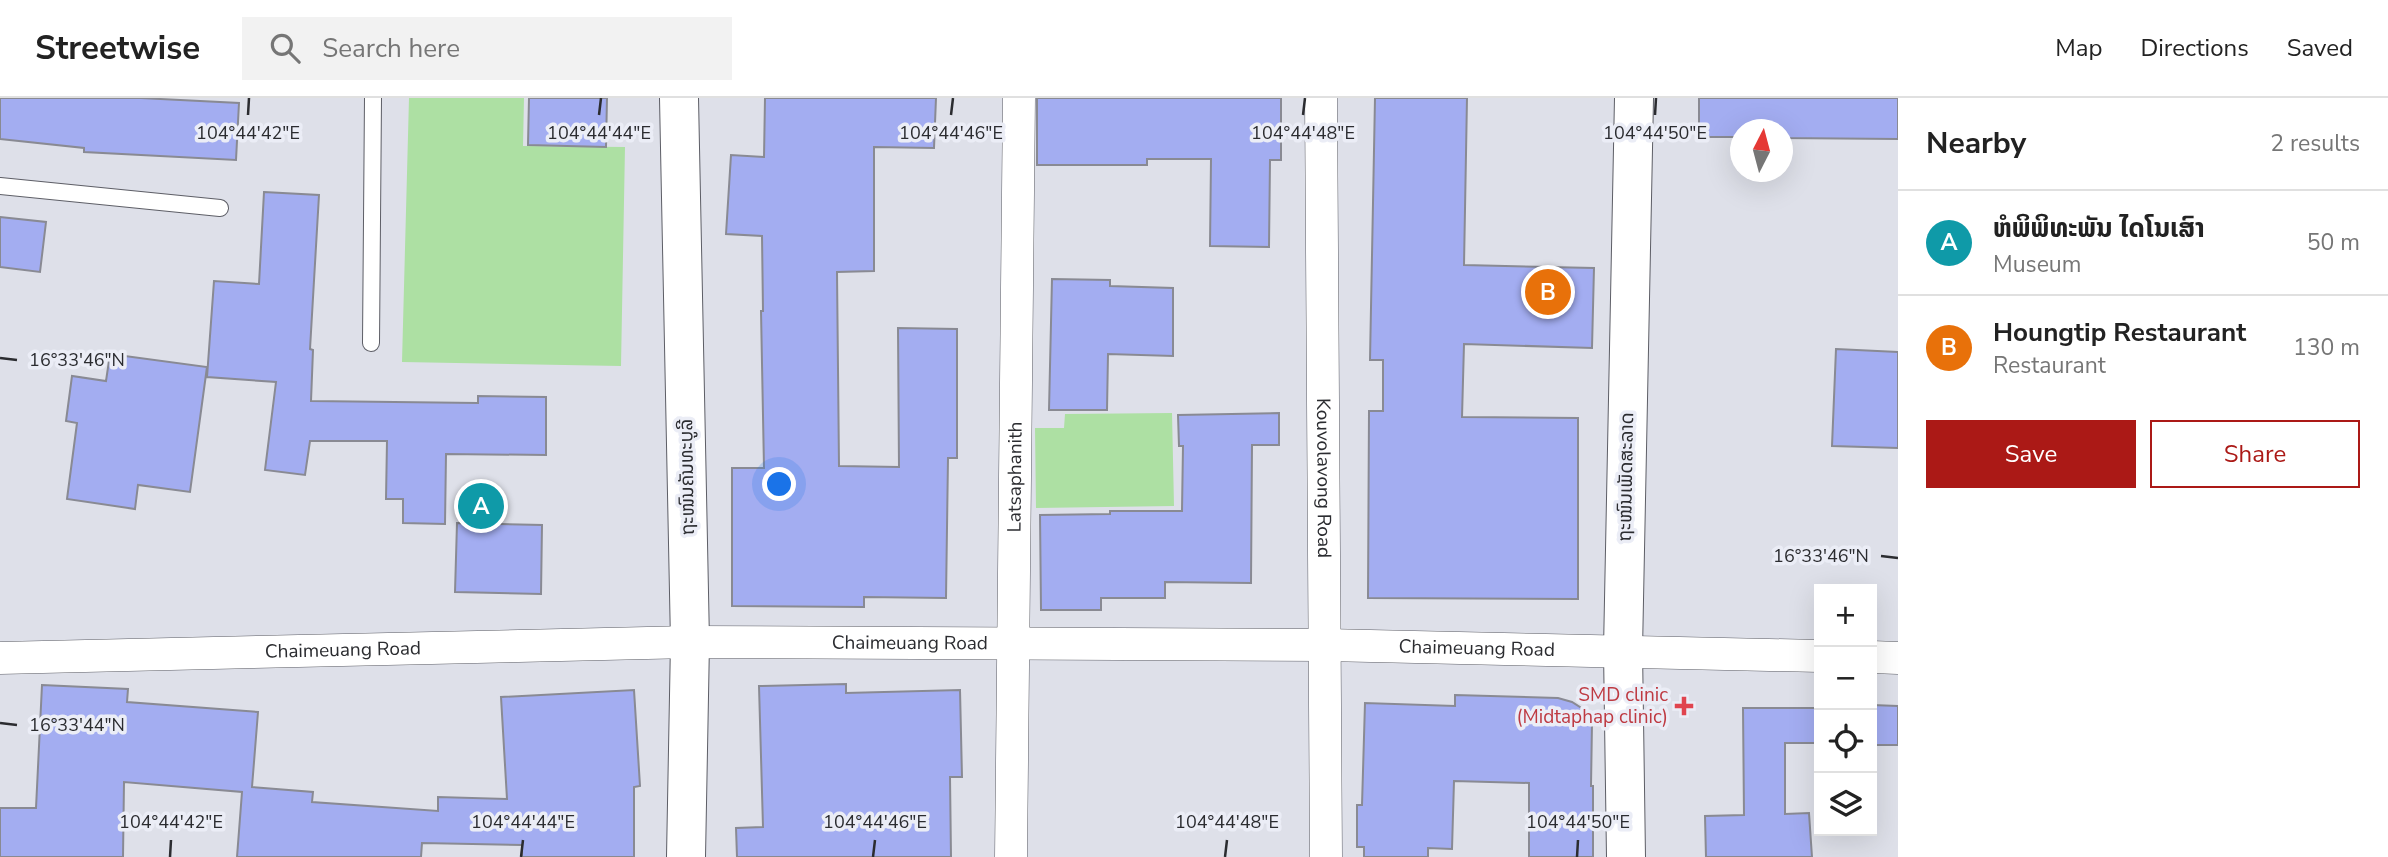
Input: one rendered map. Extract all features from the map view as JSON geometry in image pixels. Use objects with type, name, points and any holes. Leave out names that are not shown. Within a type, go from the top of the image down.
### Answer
[{"type":"main road","name":"ຖະໜົນຄັນທະບູລີ","points":[[679,98],[690,642],[686,857]]},
{"type":"main road","name":"ຖະໜົນເພັດສະລາດ","points":[[1626,857],[1623,650],[1634,98]]},
{"type":"street","name":"Latsaphanith","points":[[1010,857],[1020,98]]},
{"type":"street","name":"Kouvolavong Road","points":[[1321,98],[1326,857]]},
{"type":"street","name":"Chaimeuang Road","points":[[0,658],[690,642],[1326,645],[1814,656]]},
{"type":"street","points":[[1877,657],[1898,658]]},
{"type":"lane","points":[[371,342],[373,98]]},
{"type":"lane","points":[[0,186],[220,208]]},
{"type":"green space","points":[[409,98],[524,98],[523,146],[625,147],[621,366],[402,362]]},
{"type":"green space","points":[[1172,413],[1174,506],[1036,508],[1035,428],[1064,428],[1065,414]]},
{"type":"building","points":[[0,98],[141,98],[239,103],[236,160],[84,152],[84,148],[0,139]]},
{"type":"building","points":[[529,98],[607,98],[606,147],[528,145]]},
{"type":"building","points":[[765,98],[936,98],[934,148],[874,147],[874,271],[837,272],[839,466],[899,467],[898,328],[957,329],[957,458],[948,458],[946,598],[864,597],[864,607],[732,606],[732,468],[764,468],[762,236],[726,234],[731,155],[764,157]]},
{"type":"building","points":[[1037,98],[1281,98],[1281,160],[1270,160],[1269,247],[1210,246],[1211,159],[1147,159],[1147,165],[1037,165]]},
{"type":"building","points":[[1375,98],[1467,98],[1464,265],[1594,268],[1592,348],[1464,344],[1462,417],[1578,418],[1578,599],[1368,598],[1369,411],[1383,411],[1383,360],[1370,360]]},
{"type":"building","points":[[1699,98],[1898,98],[1898,139],[1793,138],[1793,119],[1730,119],[1730,137],[1699,137]]},
{"type":"building","points":[[264,192],[319,195],[310,349],[313,350],[311,401],[478,403],[478,396],[546,397],[546,455],[446,454],[445,524],[403,523],[403,499],[386,499],[387,441],[310,441],[305,475],[265,470],[276,382],[207,377],[214,281],[259,284]]},
{"type":"building","points":[[0,217],[46,222],[40,272],[0,267]]},
{"type":"building","points":[[1052,279],[1110,280],[1110,286],[1173,288],[1173,356],[1108,354],[1107,410],[1049,410]]},
{"type":"building","points":[[1836,349],[1898,352],[1898,448],[1832,446]]},
{"type":"building","points":[[110,354],[207,367],[190,492],[138,485],[135,509],[67,499],[77,423],[66,421],[72,376],[106,381]]},
{"type":"building","points":[[1279,413],[1279,445],[1252,445],[1251,583],[1165,582],[1165,598],[1101,598],[1101,610],[1041,610],[1040,515],[1182,511],[1183,446],[1179,446],[1178,415]]},
{"type":"building","points":[[457,523],[542,525],[541,594],[455,592]]},
{"type":"building","points":[[846,684],[846,693],[960,690],[962,777],[950,777],[951,857],[737,857],[736,828],[763,827],[759,686]]},
{"type":"building","points":[[42,685],[128,689],[127,702],[258,712],[252,787],[313,792],[312,802],[438,811],[438,797],[507,799],[501,697],[634,690],[640,786],[634,787],[634,857],[522,857],[522,845],[422,843],[421,857],[237,857],[242,792],[124,782],[123,857],[0,857],[0,808],[36,808]]},
{"type":"building","points":[[1455,695],[1558,698],[1572,702],[1586,711],[1592,723],[1593,857],[1529,857],[1529,783],[1454,781],[1452,849],[1428,848],[1428,857],[1364,857],[1364,847],[1357,847],[1357,805],[1362,805],[1365,703],[1455,706]]},
{"type":"building","points":[[1877,705],[1898,706],[1898,745],[1877,745]]},
{"type":"building","points":[[1743,708],[1814,708],[1814,743],[1785,743],[1785,814],[1809,813],[1812,857],[1706,857],[1705,816],[1744,815]]},
{"type":"place","name":"Houngtip Restaurant","points":[[1548,292]]},
{"type":"place","name":"ຫໍພິພິທະພັນ ໄດໂນເສົາ","points":[[481,506]]},
{"type":"place","name":"SMD clinic (Midtaphap clinic)","points":[[1684,706]]}]
